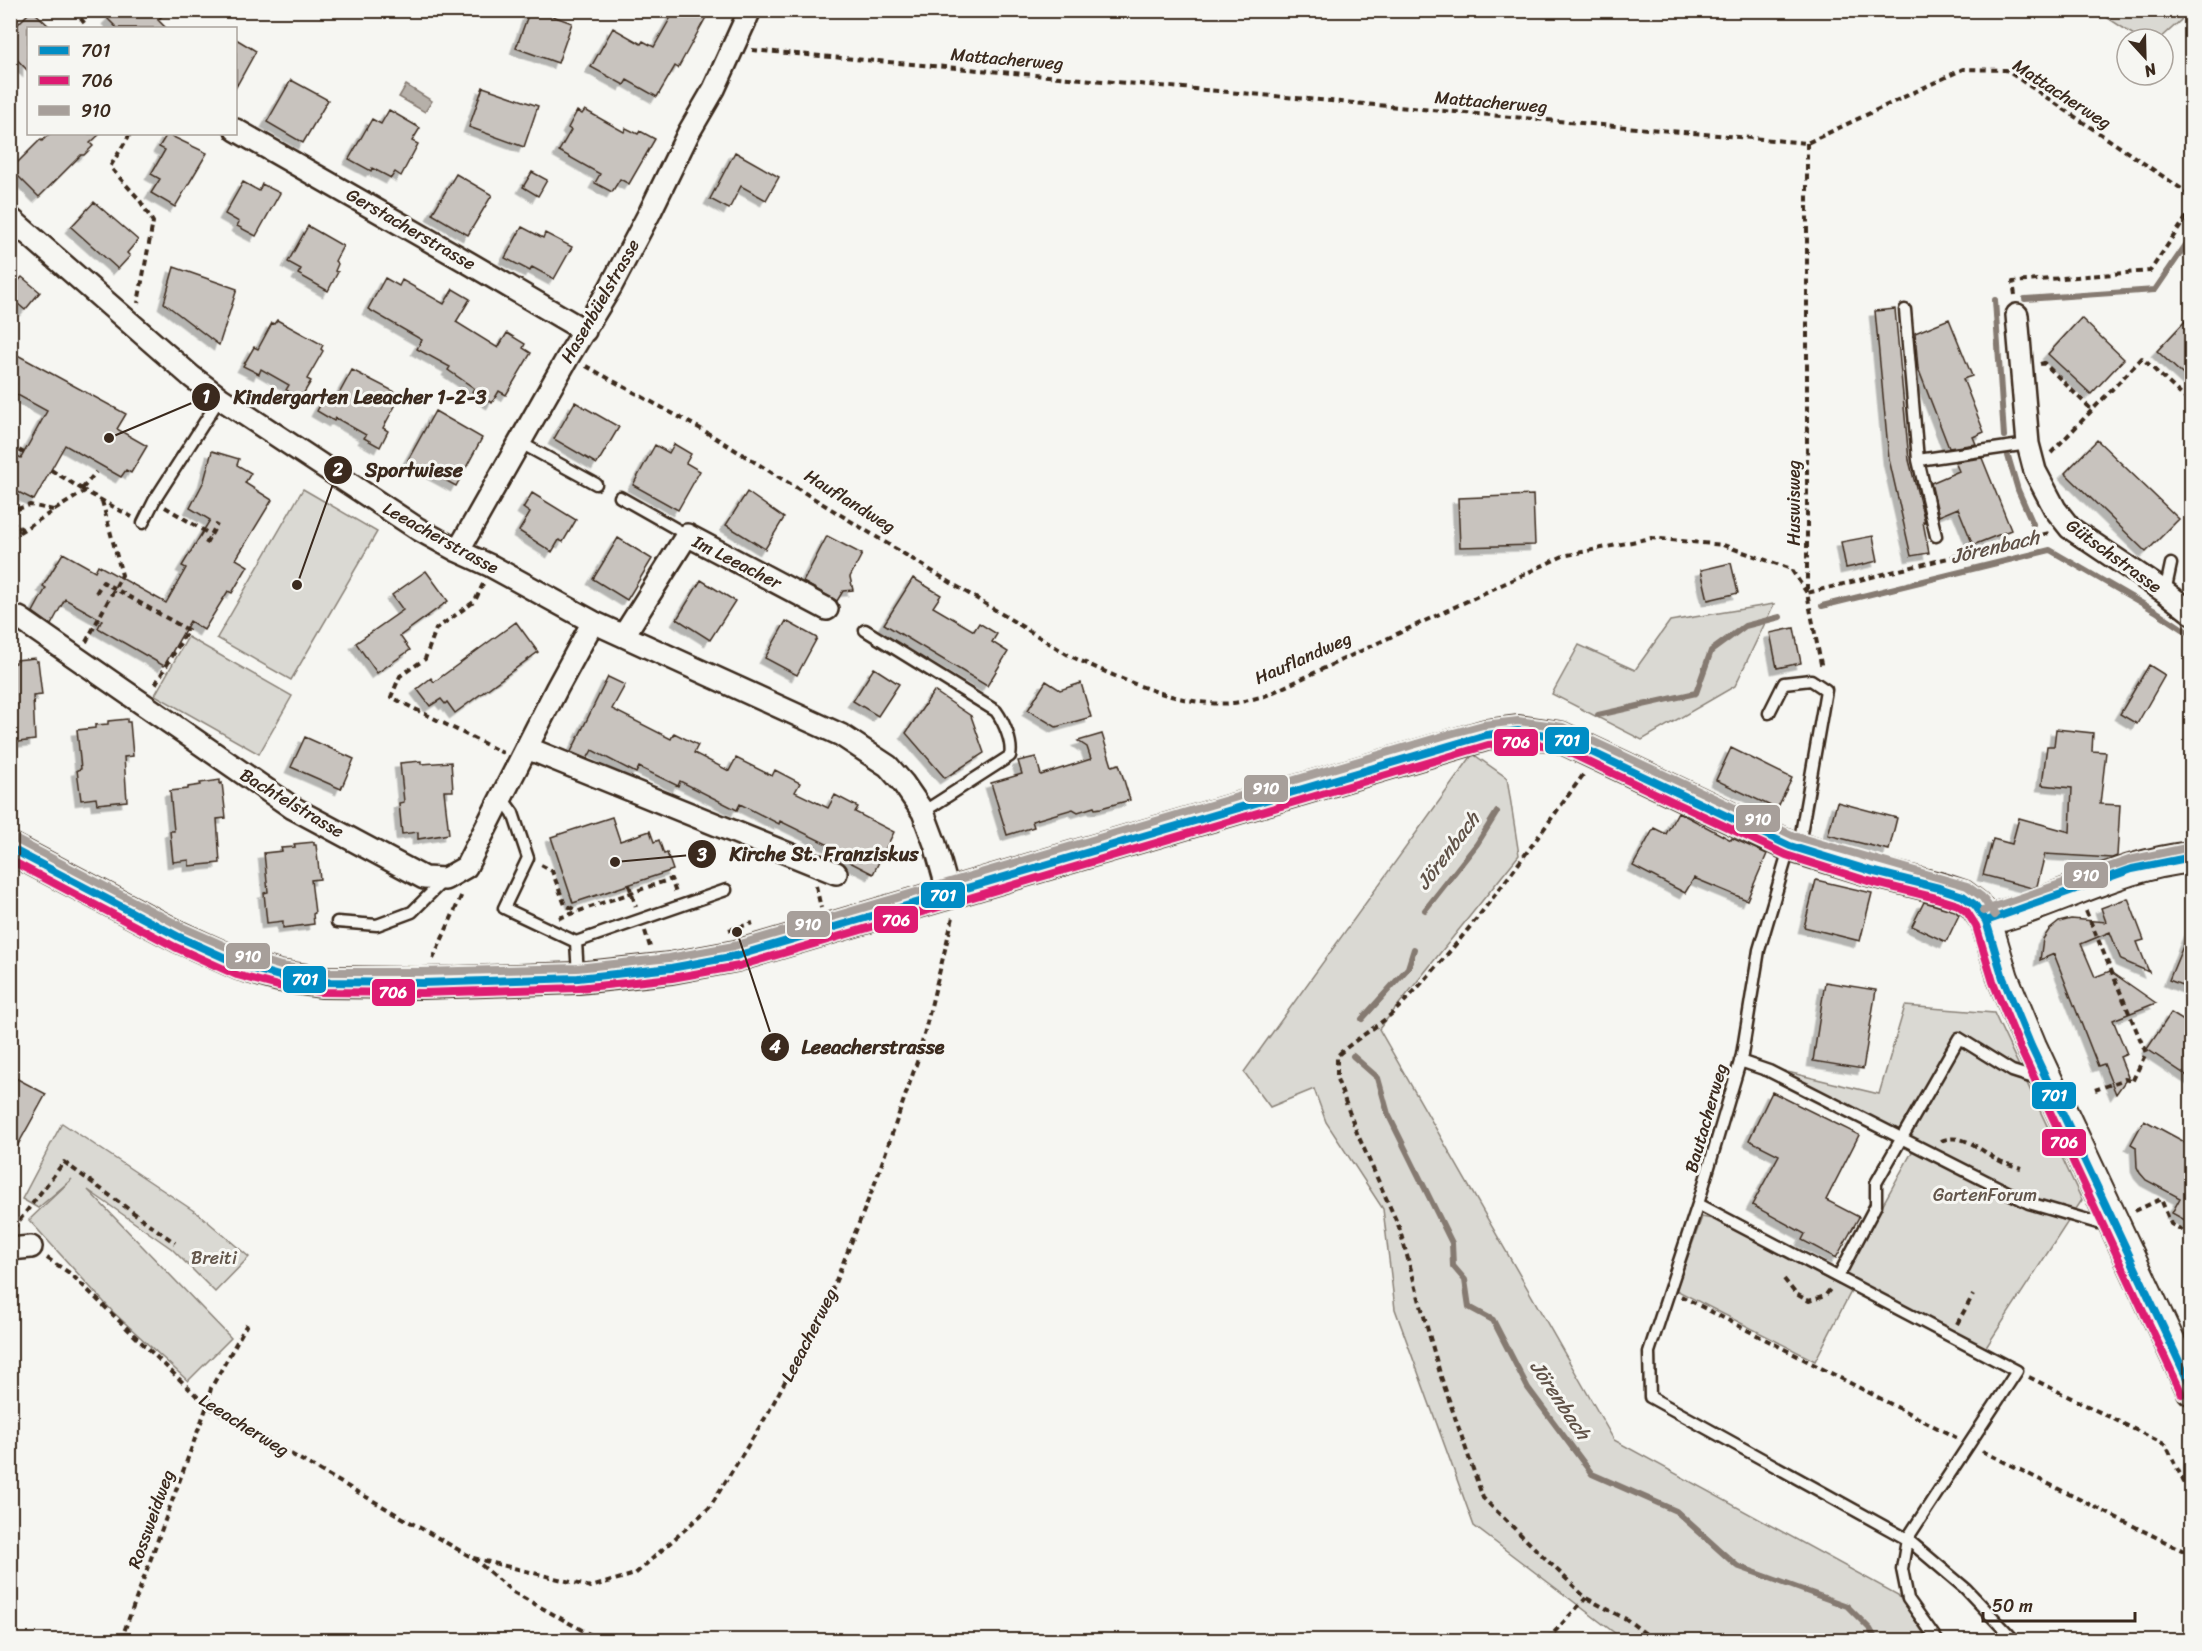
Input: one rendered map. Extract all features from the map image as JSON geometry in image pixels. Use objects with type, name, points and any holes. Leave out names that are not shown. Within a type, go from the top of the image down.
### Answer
[{"type":"main road","points":[[10,848],[179,937],[241,965],[279,976],[321,982],[422,983],[578,978],[647,971],[736,956],[1485,735],[1518,731],[1560,737],[1794,847],[1963,896],[1975,905],[1986,921],[2007,988],[2048,1082],[2118,1217],[2192,1390]]},
{"type":"main road","points":[[1986,921],[2039,904],[2114,874],[2149,864],[2192,857]]},
{"type":"street","name":"Hasenbüelstrasse","points":[[458,551],[615,278],[689,132],[714,89],[750,10]]},
{"type":"street","name":"Gerstacherstrasse","points":[[237,131],[585,331]]},
{"type":"street","name":"Leeacherstrasse","points":[[10,218],[192,377],[418,529],[492,566],[593,622],[841,735],[888,766],[923,812],[949,894]]},
{"type":"street","name":"Gütschstrasse","points":[[2017,315],[2028,444],[2035,471],[2055,509],[2070,528],[2192,613]]},
{"type":"street","name":"Im Leeacher","points":[[624,635],[687,535],[827,609]]},
{"type":"street","name":"Bachtelstrasse","points":[[15,616],[293,808],[424,878],[445,879]]},
{"type":"street","points":[[445,879],[466,867],[593,622]]},
{"type":"street","points":[[523,755],[836,873]]},
{"type":"lane","points":[[1905,310],[1918,460],[1936,536]]},
{"type":"lane","points":[[143,524],[154,501],[220,398]]},
{"type":"lane","points":[[519,442],[596,484]]},
{"type":"lane","points":[[1918,460],[2028,444]]},
{"type":"lane","points":[[620,497],[687,535]]},
{"type":"lane","points":[[2165,592],[2171,564]]},
{"type":"lane","points":[[864,630],[996,711],[1001,718],[1011,749],[1010,756],[923,812]]},
{"type":"lane","points":[[1769,713],[1784,683],[1811,680],[1826,690],[1794,847]]},
{"type":"lane","points":[[502,798],[513,813],[528,858],[504,908],[576,942],[726,890]]},
{"type":"lane","name":"Bautacherweg","points":[[1794,847],[1760,943],[1740,1061],[1698,1204],[1649,1352],[1650,1397],[1907,1539]]},
{"type":"lane","points":[[337,922],[377,925],[412,912],[445,879]]},
{"type":"lane","points":[[576,942],[578,978]]},
{"type":"lane","points":[[1838,1277],[1876,1205],[1876,1183],[1959,1038],[2012,1071],[2048,1082]]},
{"type":"lane","points":[[1740,1061],[1769,1071],[2030,1203],[2098,1223],[2118,1217]]},
{"type":"lane","points":[[1698,1204],[2017,1371],[1907,1539],[1902,1569],[1908,1599],[1937,1641]]},
{"type":"lane","points":[[1907,1539],[1966,1589],[2014,1641]]},
{"type":"path","points":[[74,10],[86,25]]},
{"type":"path","name":"Mattacherweg","points":[[734,48],[1807,143],[1963,69],[2006,70],[2192,196]]},
{"type":"path","points":[[128,322],[138,303],[153,222],[140,199],[110,167],[129,135]]},
{"type":"path","name":"Huswisweg","points":[[1807,143],[1808,593]]},
{"type":"path","points":[[2017,315],[2013,282],[2150,271],[2192,209]]},
{"type":"path","name":"Hauflandweg","points":[[568,357],[701,429],[1070,656],[1132,684],[1195,701],[1233,703],[1265,696],[1563,556],[1651,538],[1723,545],[1791,569],[1808,593],[1826,690]]},
{"type":"path","points":[[2035,471],[2142,358],[2192,405]]},
{"type":"path","points":[[2023,366],[2044,363],[2092,410]]},
{"type":"path","points":[[12,448],[24,453]]},
{"type":"path","points":[[51,470],[143,524]]},
{"type":"path","points":[[10,538],[84,490],[96,472]]},
{"type":"path","points":[[77,659],[122,575],[102,501]]},
{"type":"path","points":[[154,501],[211,535]]},
{"type":"path","points":[[10,516],[14,510],[30,505],[54,510]]},
{"type":"path","points":[[10,521],[23,530]]},
{"type":"path","points":[[206,544],[217,524]]},
{"type":"path","points":[[1808,593],[2070,528]]},
{"type":"path","points":[[492,566],[475,601],[436,629],[425,659],[400,676],[391,697],[523,755]]},
{"type":"path","points":[[96,593],[103,582],[188,630],[143,704]]},
{"type":"path","points":[[1598,755],[1485,908],[1401,1005],[1377,1027],[1349,1044],[1337,1056],[1337,1078],[1357,1133],[1399,1227],[1441,1377],[1483,1498],[1586,1598],[1626,1619],[1654,1641]]},
{"type":"path","points":[[528,858],[552,871],[565,905],[579,911]]},
{"type":"path","points":[[442,962],[431,962],[462,896],[466,867]]},
{"type":"path","points":[[539,926],[671,879],[681,905]]},
{"type":"path","points":[[2077,888],[2146,1053],[2132,1082],[2125,1078],[2095,1090]]},
{"type":"path","name":"Leeacherweg","points":[[472,1558],[591,1587],[635,1574],[709,1508],[767,1415],[827,1303],[875,1183],[918,1059],[953,919],[949,894]]},
{"type":"path","points":[[812,910],[832,908]]},
{"type":"path","points":[[726,931],[758,921]]},
{"type":"path","points":[[641,952],[651,950]]},
{"type":"path","points":[[1930,1152],[1938,1142],[1948,1138],[1962,1138],[2002,1161],[2021,1167]]},
{"type":"path","points":[[10,1239],[14,1227],[63,1162],[175,1242]]},
{"type":"path","points":[[2118,1217],[2161,1199],[2172,1224],[2192,1235]]},
{"type":"path","name":"Leeacherweg","points":[[21,1248],[71,1274],[207,1407],[472,1558],[513,1592],[600,1641]]},
{"type":"path","points":[[1784,1280],[1796,1294],[1809,1301],[1825,1296],[1838,1277]]},
{"type":"path","points":[[1669,1290],[2192,1555]]},
{"type":"path","name":"Rossweidweg","points":[[121,1641],[207,1407],[211,1388],[248,1324]]},
{"type":"path","points":[[2017,1371],[2166,1445],[2192,1499]]},
{"type":"path","points":[[1547,1641],[1586,1598]]},
{"type":"green space","points":[[2097,11],[2183,11],[2181,20],[2173,27],[2122,27]]},
{"type":"green space","points":[[303,489],[377,532],[291,680],[217,638]]},
{"type":"green space","points":[[1774,604],[1735,686],[1642,740],[1552,694],[1579,645],[1635,670],[1670,621]]},
{"type":"green space","points":[[188,637],[292,696],[259,754],[155,695]]},
{"type":"green space","points":[[1473,754],[1507,778],[1519,855],[1379,1029],[1614,1440],[1898,1595],[1928,1640],[1624,1640],[1474,1526],[1395,1309],[1383,1209],[1326,1122],[1314,1089],[1270,1107],[1244,1072]]},
{"type":"green space","name":"GartenForum","points":[[1905,1006],[1994,1013],[2082,1200],[1985,1349],[1856,1282],[1815,1361],[1676,1290],[1702,1217],[1717,1220],[1838,1285],[1918,1141],[1775,1069],[1879,1094]]},
{"type":"green space","name":"Breiti","points":[[62,1123],[200,1215],[249,1257],[215,1292],[172,1249],[88,1190],[231,1338],[188,1381],[113,1312],[29,1220],[72,1179],[38,1208],[22,1199]]},
{"type":"shaded area","points":[[406,85],[432,101],[425,112],[399,97]]},
{"type":"building","points":[[32,10],[50,27],[27,27],[27,70],[10,52],[10,35],[17,28],[14,28]]},
{"type":"building","points":[[117,10],[168,10],[158,20],[165,27],[116,27],[108,19]]},
{"type":"building","points":[[530,10],[572,23],[558,63],[516,48]]},
{"type":"building","points":[[675,10],[710,10],[678,68],[675,66],[657,97],[627,80],[624,85],[591,67],[613,28],[641,44],[643,41],[654,47]]},
{"type":"building","points":[[237,40],[256,51],[237,85]]},
{"type":"building","points":[[291,80],[328,100],[303,143],[267,122]]},
{"type":"building","points":[[483,87],[538,106],[524,147],[469,127]]},
{"type":"building","points":[[389,110],[420,128],[412,141],[418,144],[401,176],[395,172],[391,178],[372,168],[371,171],[349,159],[372,119],[381,124]]},
{"type":"building","points":[[585,110],[624,132],[626,128],[638,134],[640,131],[655,139],[629,184],[620,179],[612,192],[595,183],[600,174],[559,151],[571,130],[568,128],[577,111],[582,114]]},
{"type":"building","points":[[48,135],[99,135],[90,143],[93,146],[39,197],[11,169],[41,139],[42,141]]},
{"type":"building","points":[[166,135],[169,135],[207,153],[175,207],[151,193],[160,179],[151,174],[165,150],[159,147]]},
{"type":"building","points":[[735,152],[779,177],[766,200],[741,186],[729,209],[710,199]]},
{"type":"building","points":[[532,172],[547,180],[538,196],[523,187]]},
{"type":"building","points":[[456,174],[492,195],[468,235],[432,214]]},
{"type":"building","points":[[243,182],[259,191],[262,184],[280,193],[256,236],[237,226],[239,222],[225,214]]},
{"type":"building","points":[[94,202],[138,240],[127,253],[130,256],[118,269],[71,227]]},
{"type":"building","points":[[308,226],[343,246],[335,261],[338,264],[335,271],[338,272],[328,291],[298,274],[301,269],[288,262]]},
{"type":"building","points":[[522,227],[543,238],[545,233],[572,247],[554,279],[532,267],[530,271],[505,258]]},
{"type":"building","points":[[174,267],[237,289],[219,345],[164,303]]},
{"type":"building","points":[[22,277],[40,292],[25,310],[10,297],[10,290]]},
{"type":"building","points":[[385,278],[399,286],[402,280],[444,304],[453,289],[470,299],[456,322],[498,348],[507,333],[525,344],[523,348],[531,353],[506,395],[499,391],[492,403],[472,392],[474,388],[448,370],[450,367],[417,349],[422,340],[368,309]]},
{"type":"building","points":[[1895,309],[1909,460],[1925,522],[1923,522],[1929,553],[1911,556],[1889,459],[1875,311]]},
{"type":"building","points":[[2192,314],[2192,383],[2157,351]]},
{"type":"building","points":[[2081,318],[2124,359],[2091,394],[2048,354]]},
{"type":"building","points":[[1949,319],[1972,376],[1963,379],[1984,432],[1973,437],[1976,444],[1949,448],[1918,368],[1915,333]]},
{"type":"building","points":[[277,320],[323,345],[321,349],[323,351],[307,379],[311,381],[301,398],[286,390],[289,385],[261,369],[259,374],[243,366],[254,347],[258,349],[272,323],[274,324]]},
{"type":"building","points":[[10,351],[126,414],[117,429],[147,446],[131,473],[126,470],[121,477],[65,445],[34,500],[10,488],[10,452],[21,458],[47,411],[12,392],[16,384],[10,381]]},
{"type":"building","points":[[352,370],[401,395],[383,428],[388,431],[380,447],[364,438],[366,435],[336,418],[334,421],[317,411],[324,398],[334,403]]},
{"type":"building","points":[[575,402],[619,427],[597,464],[554,439]]},
{"type":"building","points":[[435,411],[482,438],[456,486],[408,460]]},
{"type":"building","points":[[2097,440],[2179,519],[2146,552],[2065,473]]},
{"type":"building","points":[[674,444],[691,454],[686,463],[700,471],[678,510],[633,485],[655,445],[669,453]]},
{"type":"building","points":[[212,451],[239,459],[237,465],[251,473],[245,483],[272,500],[236,559],[248,566],[232,593],[228,591],[204,630],[190,621],[164,666],[98,628],[102,620],[65,599],[51,625],[33,612],[46,588],[43,586],[63,553],[95,571],[98,565],[166,603],[186,568],[182,566],[210,520],[190,508],[204,481]]},
{"type":"building","points":[[1982,458],[2011,530],[1973,545],[1958,508],[1939,516],[1931,483],[1959,471],[1955,462]]},
{"type":"building","points":[[747,492],[784,518],[765,549],[726,525]]},
{"type":"building","points":[[532,493],[576,520],[563,542],[559,540],[552,552],[519,531],[530,513],[523,508]]},
{"type":"building","points":[[1533,495],[1535,545],[1460,547],[1458,498]]},
{"type":"building","points":[[827,536],[862,554],[850,577],[853,590],[843,591],[837,601],[803,582]]},
{"type":"building","points":[[1873,536],[1878,561],[1846,568],[1841,542]]},
{"type":"building","points":[[618,538],[652,559],[627,600],[593,579]]},
{"type":"building","points":[[1731,563],[1738,593],[1708,600],[1701,570]]},
{"type":"building","points":[[426,571],[448,601],[400,636],[410,650],[377,673],[356,643],[403,610],[392,595]]},
{"type":"building","points":[[913,578],[941,595],[933,607],[974,631],[979,623],[997,634],[992,642],[1008,652],[987,686],[884,624]]},
{"type":"building","points":[[701,580],[735,601],[710,640],[677,619]]},
{"type":"building","points":[[786,621],[817,638],[797,675],[765,658]]},
{"type":"building","points":[[516,622],[538,652],[455,713],[447,702],[445,704],[441,699],[430,706],[417,689],[431,678],[434,682]]},
{"type":"building","points":[[1794,628],[1801,663],[1777,668],[1770,633]]},
{"type":"building","points":[[35,658],[38,661],[42,695],[33,696],[35,740],[10,743],[10,663]]},
{"type":"building","points":[[2149,665],[2165,675],[2137,724],[2120,714]]},
{"type":"building","points":[[874,668],[899,684],[878,716],[853,701]]},
{"type":"building","points":[[608,677],[625,685],[612,709],[671,739],[674,733],[698,745],[694,753],[729,771],[736,758],[772,776],[775,770],[800,783],[795,792],[828,808],[835,795],[858,807],[855,812],[894,832],[873,874],[830,852],[833,847],[740,804],[737,810],[680,781],[678,786],[639,767],[636,773],[592,750],[587,759],[571,752]]},
{"type":"building","points":[[1046,681],[1060,690],[1081,683],[1091,717],[1056,727],[1028,710]]},
{"type":"building","points":[[934,691],[971,716],[984,753],[945,778],[906,733]]},
{"type":"building","points":[[127,719],[127,722],[130,722],[133,756],[124,757],[127,801],[97,804],[96,798],[81,800],[77,770],[81,769],[77,730],[95,728],[95,725],[108,724],[108,721]]},
{"type":"building","points":[[2056,729],[2093,733],[2092,751],[2106,752],[2100,804],[2120,805],[2117,856],[2112,858],[2045,854],[2037,886],[2032,888],[1983,875],[1993,839],[2012,844],[2019,818],[2070,832],[2072,788],[2042,785],[2047,746],[2054,746]]},
{"type":"building","points":[[1102,734],[1112,766],[1119,764],[1130,800],[1078,812],[1073,809],[1032,821],[1034,827],[1007,835],[991,783],[1022,774],[1018,761],[1036,757],[1041,775],[1091,759],[1087,747],[1078,741]]},
{"type":"building","points":[[305,737],[354,759],[341,789],[291,767]]},
{"type":"building","points":[[1731,748],[1792,778],[1777,809],[1716,780]]},
{"type":"building","points":[[421,761],[421,764],[451,762],[453,791],[444,791],[449,834],[418,839],[418,832],[402,834],[399,803],[404,802],[400,763]]},
{"type":"building","points":[[220,780],[226,818],[217,819],[220,863],[189,866],[189,860],[173,862],[170,831],[174,831],[170,791],[188,789],[188,787],[201,785],[200,783]]},
{"type":"building","points":[[1837,802],[1897,818],[1889,850],[1828,835]]},
{"type":"building","points":[[1678,812],[1731,840],[1732,838],[1767,854],[1747,900],[1694,878],[1685,893],[1633,866],[1654,828],[1666,834]]},
{"type":"building","points":[[612,817],[620,841],[650,831],[654,842],[659,840],[664,854],[667,853],[673,870],[573,903],[551,837]]},
{"type":"building","points":[[314,842],[320,879],[311,880],[314,924],[283,928],[283,921],[267,923],[264,893],[268,892],[264,853],[282,851],[281,848],[295,847],[294,844]]},
{"type":"building","points":[[1816,880],[1872,893],[1860,941],[1804,927]]},
{"type":"building","points":[[2128,898],[2144,940],[2137,942],[2149,972],[2121,960],[2110,932],[2081,944],[2095,977],[2110,971],[2156,1003],[2113,1020],[2127,1054],[2120,1057],[2128,1077],[2116,1094],[2104,1064],[2098,1066],[2054,954],[2040,960],[2043,939],[2059,922],[2071,919],[2106,922],[2101,908]]},
{"type":"building","points":[[1924,902],[1955,911],[1959,915],[1946,942],[1912,926]]},
{"type":"building","points":[[2192,927],[2192,989],[2169,980]]},
{"type":"building","points":[[1825,982],[1876,990],[1863,1069],[1813,1061]]},
{"type":"building","points":[[2171,1013],[2192,1026],[2192,1079],[2147,1049]]},
{"type":"building","points":[[10,1075],[46,1094],[10,1159]]},
{"type":"building","points":[[1772,1092],[1859,1135],[1826,1200],[1859,1217],[1836,1258],[1802,1240],[1805,1234],[1752,1205],[1779,1155],[1749,1140]]},
{"type":"building","points":[[2144,1120],[2192,1146],[2192,1224],[2172,1213],[2180,1198],[2146,1180],[2137,1167],[2136,1147],[2131,1144]]},
{"type":"waterway","name":"Jörenbach","points":[[2025,299],[2155,290],[2192,236]]},
{"type":"waterway","name":"Jörenbach","points":[[1995,300],[2004,436]]},
{"type":"waterway","name":"Jörenbach","points":[[2008,456],[2018,490],[2033,524]]},
{"type":"waterway","name":"Jörenbach","points":[[1822,606],[2050,550],[2192,635]]},
{"type":"waterway","name":"Jörenbach","points":[[1598,715],[1696,693],[1711,651],[1745,626],[1780,617]]},
{"type":"waterway","name":"Jörenbach","points":[[1425,910],[1477,844],[1497,812]]},
{"type":"waterway","name":"Jörenbach","points":[[1362,1019],[1408,968],[1414,949]]},
{"type":"waterway","name":"Jörenbach","points":[[1353,1056],[1378,1078],[1388,1114],[1452,1243],[1453,1266],[1465,1280],[1469,1307],[1493,1320],[1528,1388],[1592,1474],[1676,1511],[1737,1566],[1847,1606],[1870,1629],[1876,1640]]},
{"type":"transit line","name":"910","points":[[15,839],[184,928],[245,955],[281,966],[322,972],[577,968],[669,958],[734,946],[1450,734],[1483,725],[1518,721],[1563,727],[1794,836],[1967,886],[1982,897],[1995,915]]},
{"type":"transit line","name":"701","points":[[10,848],[179,937],[241,965],[279,976],[321,982],[422,983],[578,978],[671,968],[736,956],[1486,735],[1518,731],[1560,737],[1790,846],[1871,871],[1939,888],[1963,896],[1975,905],[1986,921],[2003,978],[2031,1046],[2192,1389]]},
{"type":"transit line","name":"706","points":[[10,860],[175,947],[237,975],[278,986],[321,992],[422,993],[578,988],[672,978],[739,966],[1488,745],[1518,742],[1557,747],[1786,855],[1868,881],[1936,898],[1958,905],[1967,912],[1976,926],[1993,982],[2021,1050],[2182,1394]]},
{"type":"transit line","name":"910","points":[[1983,911],[2129,860],[2191,847]]},
{"type":"transit line","name":"701","points":[[1986,921],[2132,869],[2192,857]]},
{"type":"place","name":"Kindergarten Leeacher 1-2-3","points":[[109,438]]},
{"type":"place","name":"Sportwiese","points":[[297,585]]},
{"type":"place","name":"Kirche St. Franziskus","points":[[615,862]]},
{"type":"place","name":"Leeacherstrasse","points":[[737,932]]}]
